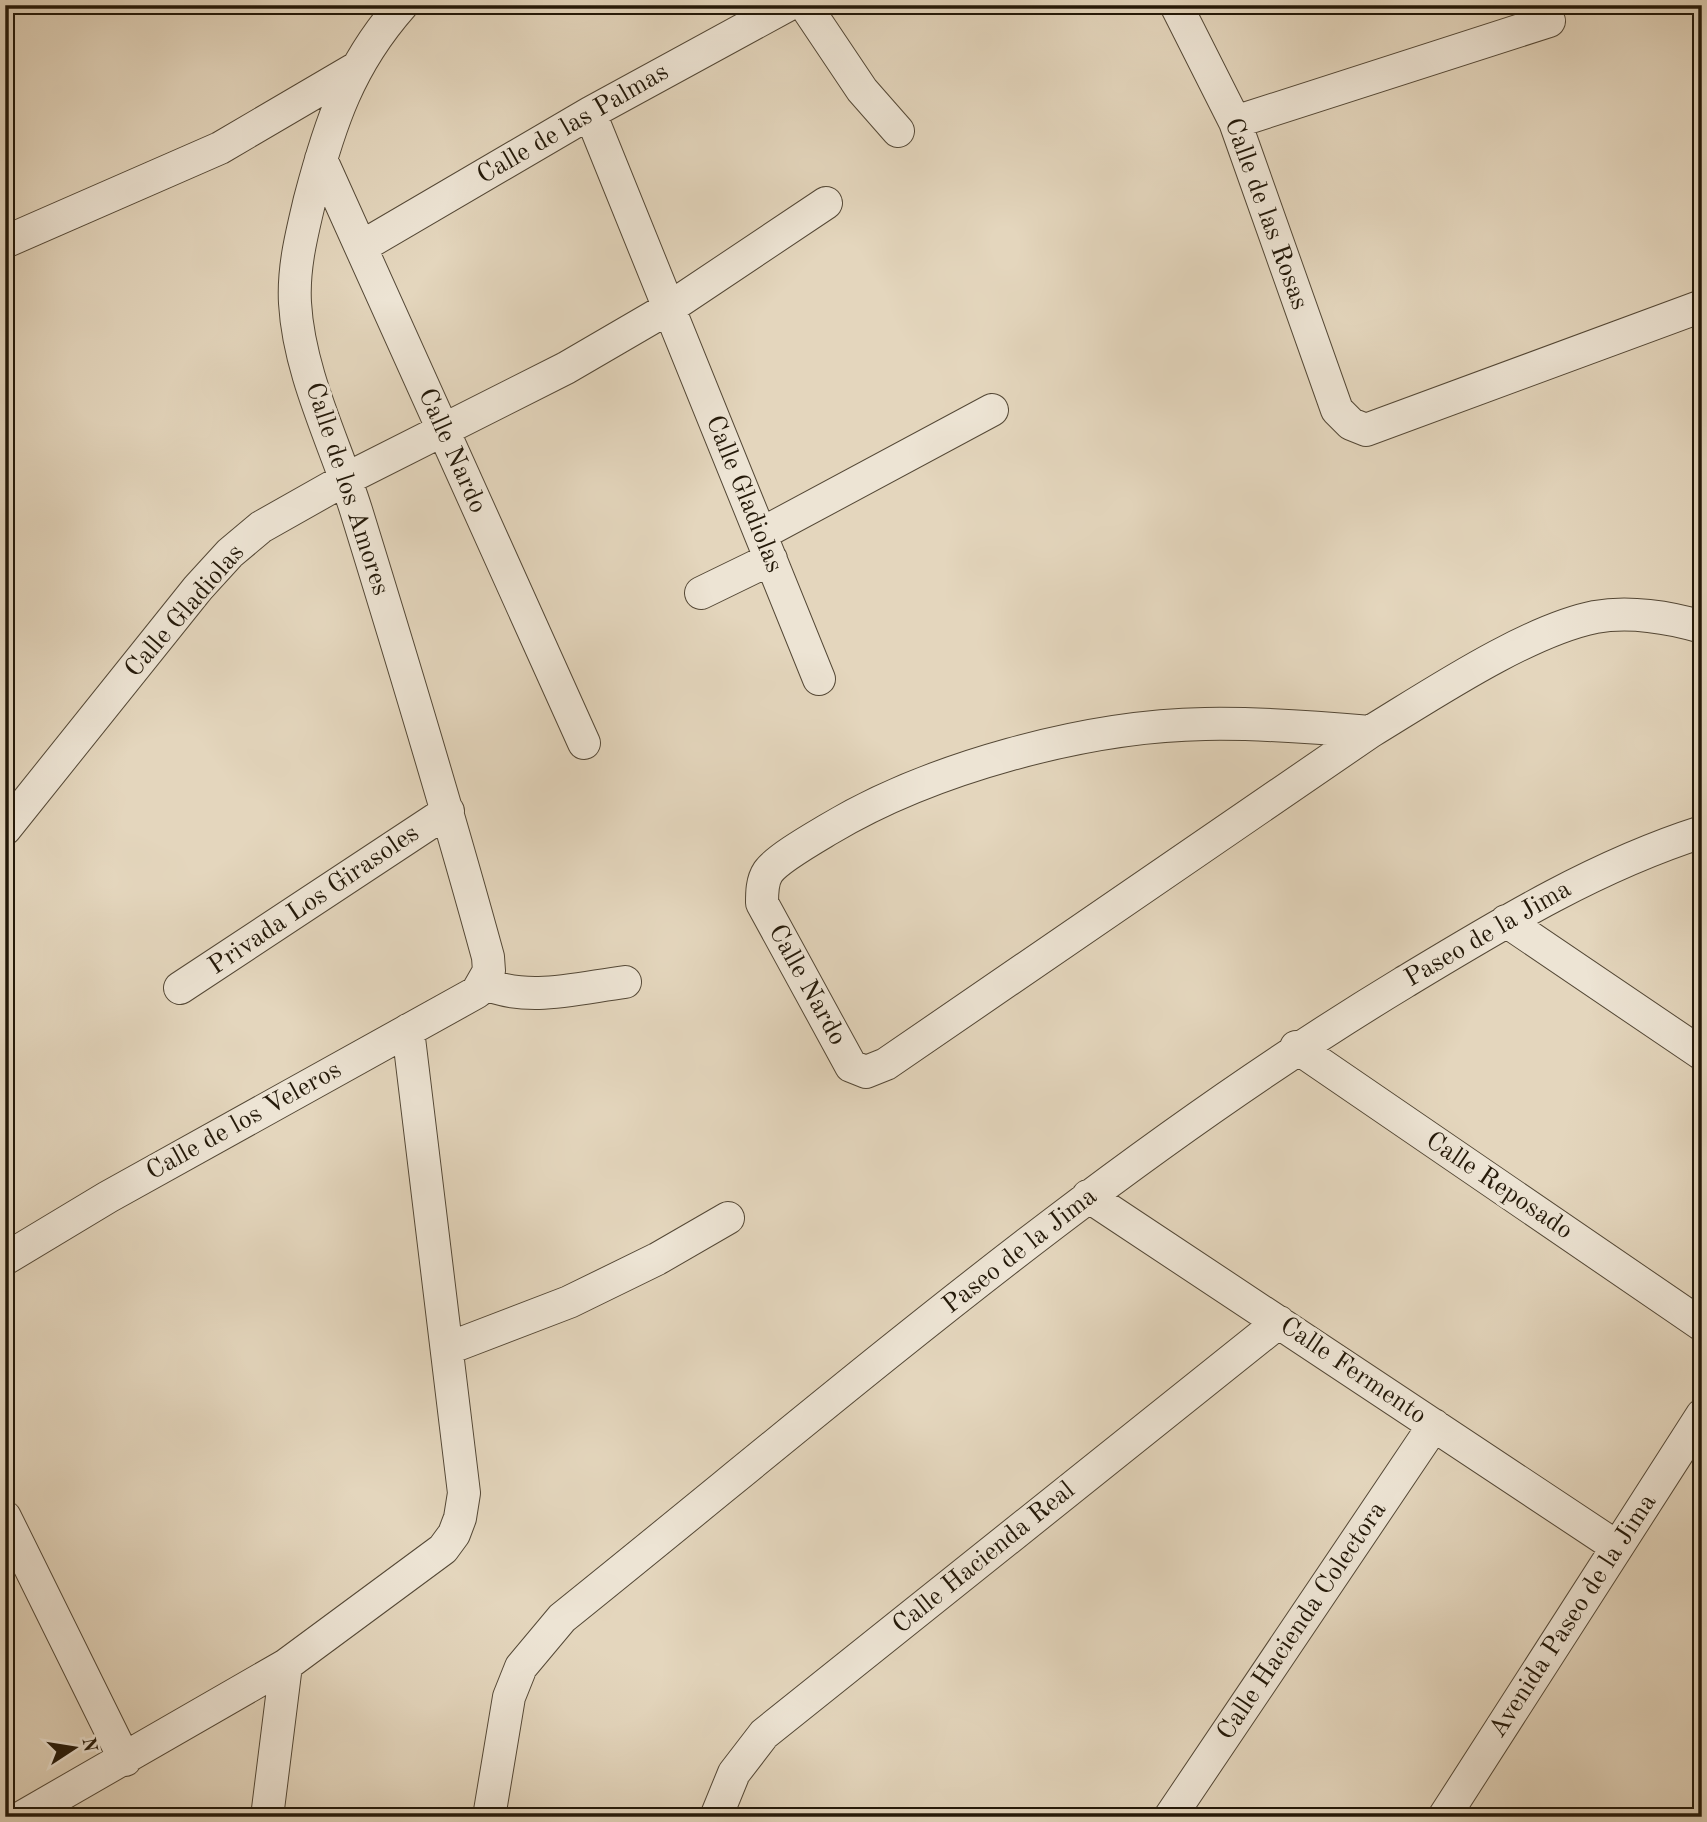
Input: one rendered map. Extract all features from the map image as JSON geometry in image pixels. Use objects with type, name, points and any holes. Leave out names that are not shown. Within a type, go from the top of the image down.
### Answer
[{"type":"street","name":"Calle de los Amores","points":[[401,5],[353,70],[333,114],[299,243],[295,305],[308,369],[346,479],[448,811],[488,957],[489,971],[483,983]]},
{"type":"street","name":"Calle de las Palmas","points":[[361,247],[590,113],[788,5]]},
{"type":"street","points":[[805,5],[862,90],[898,131]]},
{"type":"street","name":"Calle de las Rosas","points":[[1176,5],[1235,122],[1337,410],[1351,424],[1366,430],[1702,306]]},
{"type":"street","points":[[1235,122],[1549,21]]},
{"type":"street","points":[[5,242],[220,148],[353,70]]},
{"type":"street","name":"Calle Gladiolas","points":[[590,113],[819,680]]},
{"type":"street","name":"Calle Nardo","points":[[321,159],[583,743]]},
{"type":"street","name":"Calle Gladiolas","points":[[5,829],[198,588],[230,553],[261,527],[346,479],[566,368],[669,308],[826,203]]},
{"type":"street","points":[[701,593],[766,547],[992,410]]},
{"type":"street","points":[[1370,732],[1448,685],[1541,636],[1595,617],[1640,615],[1702,626]]},
{"type":"street","name":"Calle Nardo","points":[[1202,724],[1288,725],[1370,732],[886,1064],[866,1072],[852,1066],[762,903],[762,888],[768,871],[814,838],[913,786],[967,767],[1082,737],[1202,724]]},
{"type":"street","name":"Privada Los Girasoles","points":[[180,988],[448,811]]},
{"type":"street","name":"Paseo de la Jima","points":[[489,1817],[509,1697],[521,1667],[562,1618],[1088,1196],[1296,1047],[1506,921],[1581,881],[1702,832]]},
{"type":"street","points":[[1506,921],[1702,1054]]},
{"type":"street","points":[[483,983],[522,995],[625,982]]},
{"type":"street","name":"Calle de los Veleros","points":[[5,1259],[108,1197],[477,992],[483,983]]},
{"type":"street","points":[[22,1817],[286,1665],[443,1549],[454,1534],[464,1493],[449,1348],[408,1030]]},
{"type":"street","name":"Calle Reposado","points":[[1296,1047],[1702,1325]]},
{"type":"street","name":"Calle Fermento","points":[[1088,1196],[1617,1547]]},
{"type":"street","points":[[449,1348],[569,1302],[657,1259],[728,1218]]},
{"type":"street","name":"Calle Hacienda Real","points":[[716,1817],[734,1773],[764,1734],[1279,1322]]},
{"type":"street","name":"Avenida Paseo de la Jima","points":[[1444,1817],[1702,1416]]},
{"type":"street","name":"Calle Hacienda Colectora","points":[[1170,1817],[1434,1425]]},
{"type":"street","points":[[5,1517],[125,1760]]},
{"type":"street","points":[[267,1817],[286,1665]]}]
